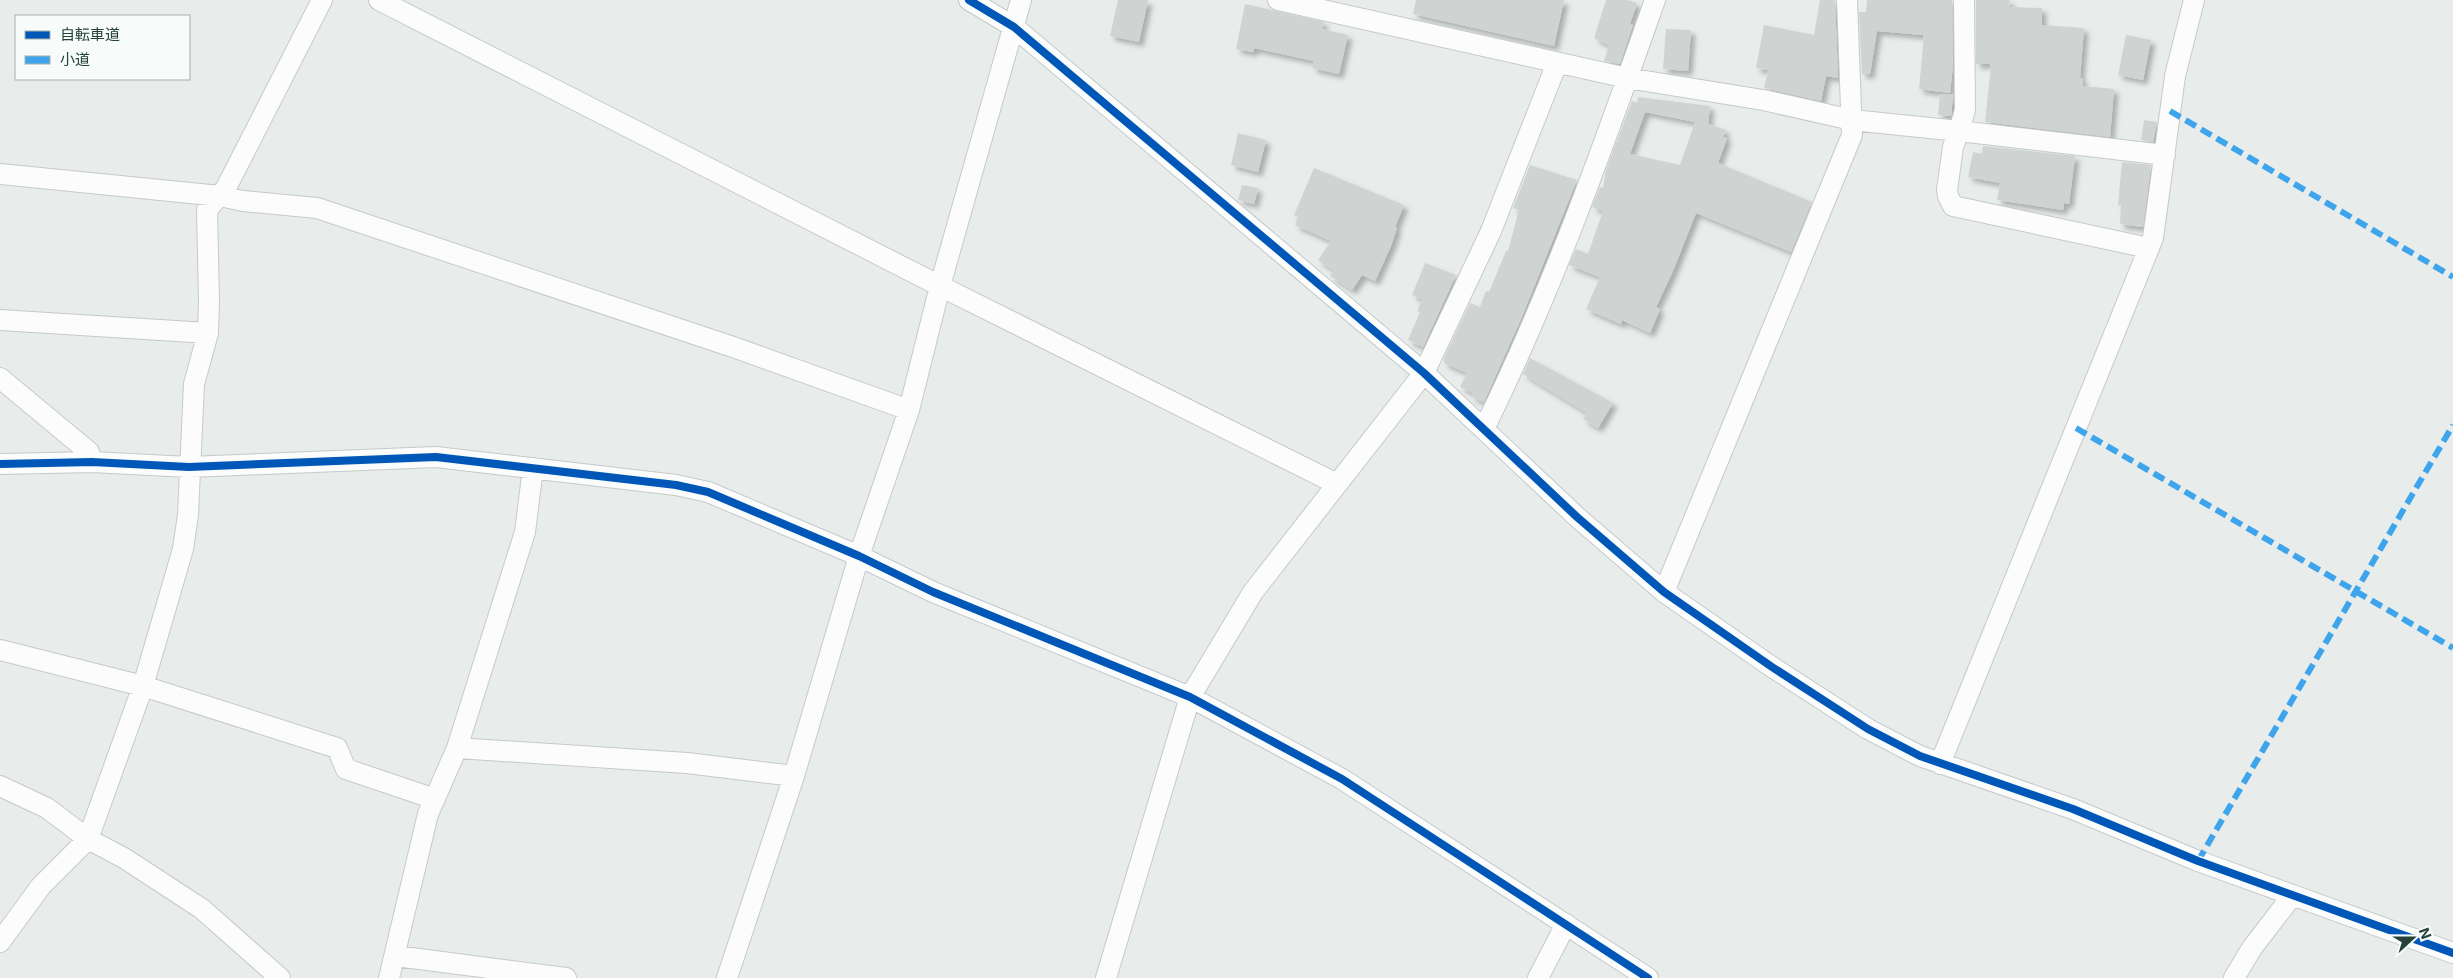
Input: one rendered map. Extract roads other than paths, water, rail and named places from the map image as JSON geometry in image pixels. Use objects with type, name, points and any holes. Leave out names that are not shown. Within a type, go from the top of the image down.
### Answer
[{"type":"street","points":[[0,942],[41,886],[88,839],[143,686],[183,549],[188,515],[194,384],[208,333],[207,210],[226,188],[322,0]]},
{"type":"street","points":[[379,0],[940,286],[1337,484]]},
{"type":"street","points":[[969,0],[1014,27],[1424,373],[1584,524],[1664,592],[1772,667],[1868,729],[1904,749],[1940,764],[2073,809],[2198,861],[2453,953]]},
{"type":"street","points":[[727,978],[794,776],[859,556],[909,410],[940,286],[1021,0]]},
{"type":"street","points":[[1484,429],[1516,365],[1561,256],[1654,0]]},
{"type":"street","points":[[1664,592],[1852,136],[1847,0]]},
{"type":"street","points":[[1964,0],[1965,110],[1953,147],[1947,190],[1954,206],[2149,248]]},
{"type":"street","points":[[1940,764],[2149,248],[2156,220],[2175,76],[2194,0]]},
{"type":"street","points":[[1291,1],[1627,78],[1763,100],[1852,120],[2165,155]]},
{"type":"street","points":[[1106,978],[1190,697],[1253,592],[1424,373],[1491,231],[1557,63]]},
{"type":"street","points":[[0,174],[220,196],[243,201],[317,208],[690,332],[909,410]]},
{"type":"street","points":[[0,320],[208,333]]},
{"type":"street","points":[[0,378],[89,452],[92,462]]},
{"type":"street","points":[[0,464],[92,462],[189,467],[436,457],[676,485],[708,492],[859,556],[933,592],[1190,697],[1342,779],[1648,978]]},
{"type":"street","points":[[389,978],[396,956],[411,878],[428,814],[457,748],[525,532],[533,468]]},
{"type":"street","points":[[0,650],[143,686],[336,748],[346,769],[435,799]]},
{"type":"street","points":[[457,748],[686,763],[794,776]]},
{"type":"street","points":[[0,786],[47,808],[88,839],[124,858],[202,909],[280,978]]},
{"type":"street","points":[[2234,978],[2252,948],[2292,896]]},
{"type":"street","points":[[1538,978],[1566,924]]},
{"type":"street","points":[[396,956],[566,978]]}]
